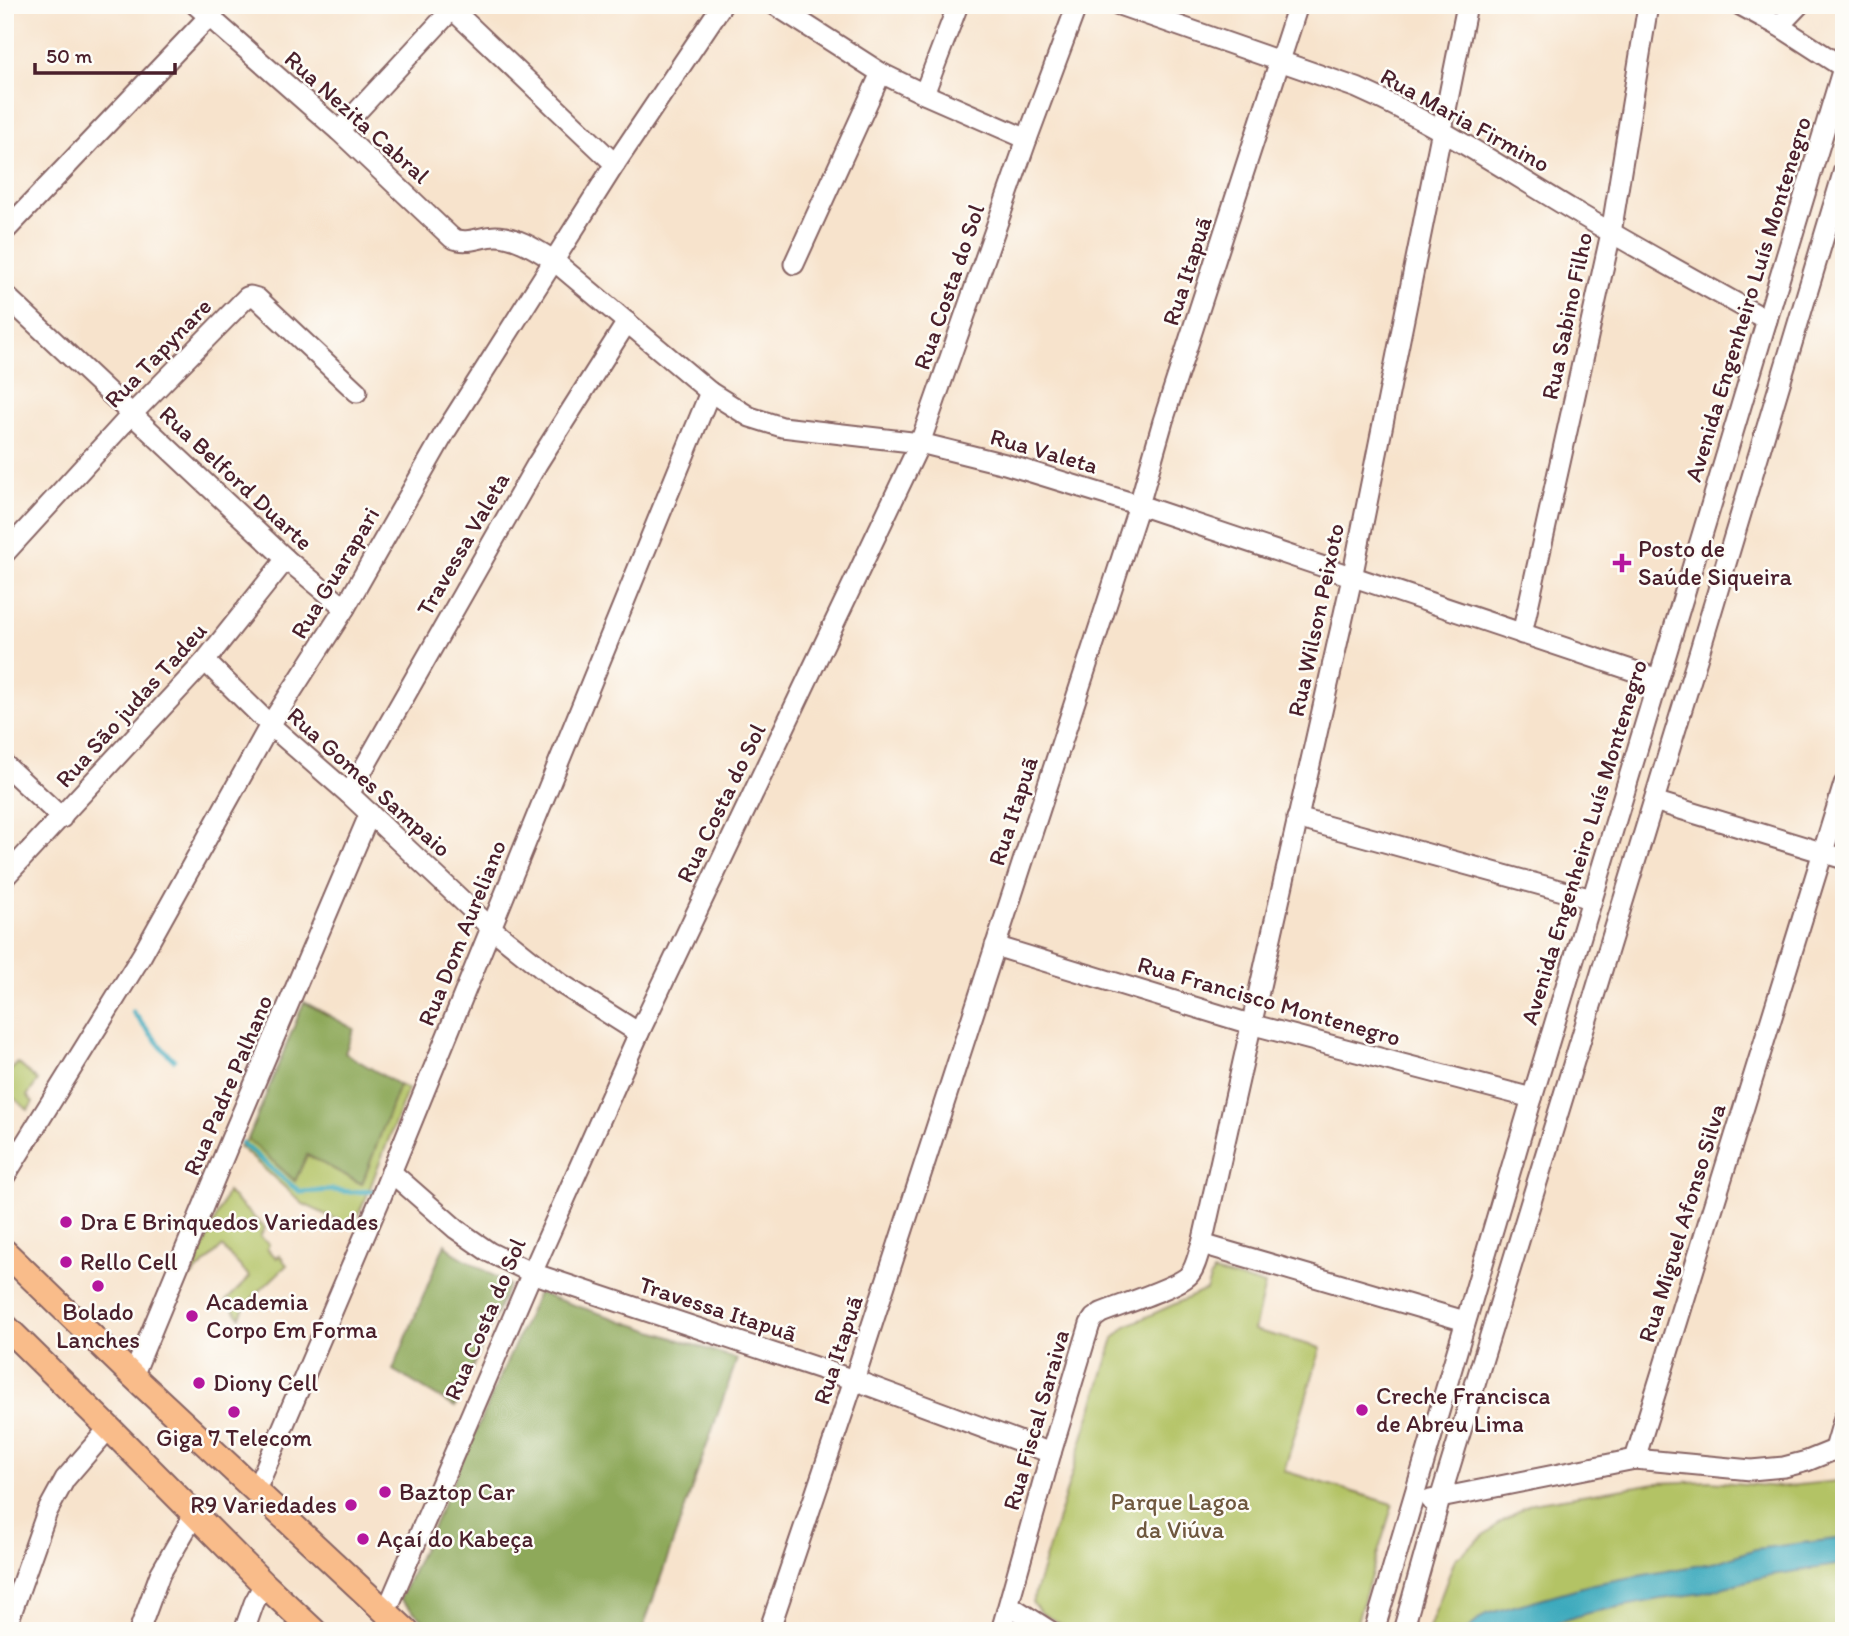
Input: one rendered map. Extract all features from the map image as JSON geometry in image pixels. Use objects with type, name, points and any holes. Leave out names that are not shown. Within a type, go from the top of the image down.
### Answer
[{"type":"main road","points":[[5,1252],[133,1376],[406,1631]]},
{"type":"main road","points":[[5,1326],[194,1516],[314,1631]]},
{"type":"street","name":"Rua Guarapari","points":[[5,1176],[142,955],[271,725],[345,608],[444,434],[615,164],[722,5]]},
{"type":"street","points":[[775,5],[881,73],[1027,139]]},
{"type":"street","points":[[924,94],[958,5]]},
{"type":"street","name":"Rua Costa do Sol","points":[[386,1612],[639,1033],[920,443],[1077,5]]},
{"type":"street","name":"Rua Maria Firmino","points":[[1119,5],[1357,88],[1390,103],[1611,233],[1767,320]]},
{"type":"street","name":"Rua Itapuã","points":[[769,1631],[854,1380],[1139,505],[1163,421],[1298,5]]},
{"type":"street","name":"Rua Wilson Peixoto","points":[[1202,1244],[1352,578],[1467,5]]},
{"type":"street","name":"Rua Sabino Filho","points":[[1522,634],[1611,233],[1648,5]]},
{"type":"street","points":[[1740,5],[1779,26],[1844,68]]},
{"type":"street","points":[[339,131],[454,7],[615,164]]},
{"type":"street","points":[[1779,26],[1795,7]]},
{"type":"street","points":[[5,231],[208,9]]},
{"type":"street","name":"Rua Nezita Cabral","points":[[208,9],[453,238]]},
{"type":"street","name":"Avenida Engenheiro Luís Montenegro","points":[[1374,1631],[1657,680],[1844,68]]},
{"type":"street","points":[[794,264],[881,73]]},
{"type":"street","points":[[1403,1631],[1440,1499],[1844,170]]},
{"type":"street","name":"Rua Valeta","points":[[453,238],[468,242],[495,236],[503,237],[537,250],[553,260],[710,392],[750,417],[782,427],[920,443],[1005,464],[1139,505],[1657,680]]},
{"type":"street","name":"Rua Belford Duarte","points":[[5,295],[286,559],[345,608]]},
{"type":"street","name":"Rua Tapynare","points":[[5,553],[132,414],[244,299],[250,296],[257,298],[357,392]]},
{"type":"street","name":"Travessa Valeta","points":[[349,794],[537,464],[626,322]]},
{"type":"street","name":"Rua Dom Aureliano","points":[[256,1490],[391,1172],[710,392]]},
{"type":"street","points":[[1719,475],[1749,483]]},
{"type":"street","name":"Rua São judas Tadeu","points":[[5,877],[205,662],[286,559]]},
{"type":"street","name":"Rua Gomes Sampaio","points":[[205,662],[490,927],[560,983],[639,1033]]},
{"type":"street","points":[[5,765],[62,817]]},
{"type":"street","name":"Rua Miguel Afonso Silva","points":[[1635,1459],[1844,784]]},
{"type":"street","points":[[1654,802],[1844,859]]},
{"type":"street","name":"Rua Padre Palhano","points":[[133,1376],[370,813]]},
{"type":"street","points":[[1297,818],[1592,899]]},
{"type":"street","name":"Rua Francisco Montenegro","points":[[995,946],[1250,1024],[1532,1098]]},
{"type":"street","points":[[1545,1057],[1572,1065]]},
{"type":"street","name":"Travessa Itapuã","points":[[391,1172],[456,1229],[489,1252],[532,1273],[854,1380],[1051,1453]]},
{"type":"street","points":[[1202,1244],[1465,1321]]},
{"type":"street","name":"Rua Fiscal Saraiva","points":[[1001,1631],[1090,1324],[1101,1313],[1186,1278],[1191,1274],[1202,1244]]},
{"type":"street","points":[[1412,1503],[1635,1459],[1751,1470],[1784,1467],[1839,1448],[1844,1418]]},
{"type":"street","points":[[5,1631],[47,1512],[65,1479],[109,1428]]},
{"type":"street","points":[[139,1631],[160,1574],[194,1516]]},
{"type":"street","points":[[244,1631],[264,1584]]},
{"type":"street","points":[[1009,1605],[1050,1631]]},
{"type":"green space","points":[[304,1002],[354,1029],[345,1053],[399,1085],[362,1184],[307,1155],[295,1181],[248,1139]]},
{"type":"green space","points":[[18,1063],[38,1081],[27,1096],[33,1102],[28,1110],[5,1090],[5,1076]]},
{"type":"green space","points":[[399,1085],[408,1089],[352,1227],[303,1204],[239,1146],[248,1139],[295,1181],[307,1154],[362,1184]]},
{"type":"green space","points":[[227,1192],[265,1228],[260,1237],[269,1244],[267,1249],[277,1258],[279,1255],[287,1265],[245,1305],[240,1317],[226,1301],[250,1277],[222,1247],[191,1277]]},
{"type":"green space","points":[[445,1243],[453,1252],[509,1285],[455,1407],[393,1370]]},
{"type":"green space","name":"Parque Lagoa da Viúva","points":[[1213,1272],[1265,1285],[1254,1330],[1321,1348],[1284,1471],[1393,1504],[1354,1631],[1073,1631],[1040,1612],[1032,1602],[1114,1338],[1126,1326],[1206,1290]]},
{"type":"green space","points":[[538,1293],[737,1359],[642,1631],[435,1631],[400,1599]]},
{"type":"green space","points":[[1844,1476],[1844,1625],[1833,1631],[1428,1631],[1455,1559],[1498,1524],[1532,1503],[1656,1483],[1711,1481],[1779,1487],[1837,1481]]},
{"type":"water","points":[[1844,1538],[1844,1564],[1771,1575],[1702,1593],[1588,1613],[1528,1631],[1465,1631],[1486,1614],[1593,1584],[1717,1562],[1755,1549]]},
{"type":"waterway","points":[[133,1012],[174,1060]]},
{"type":"waterway","points":[[242,1143],[301,1192],[378,1191]]},
{"type":"place","name":"Posto de Saúde Siqueira","points":[[1622,563]]},
{"type":"place","name":"Dra E Brinquedos Variedades","points":[[66,1222]]},
{"type":"place","name":"Rello Cell","points":[[66,1262]]},
{"type":"place","name":"Bolado Lanches","points":[[98,1286]]},
{"type":"place","name":"Academia Corpo Em Forma","points":[[192,1316]]},
{"type":"place","name":"Diony Cell","points":[[199,1383]]},
{"type":"place","name":"Creche Francisca de Abreu Lima","points":[[1362,1410]]},
{"type":"place","name":"Giga 7 Telecom","points":[[234,1412]]},
{"type":"place","name":"Baztop Car","points":[[385,1492]]},
{"type":"place","name":"R9 Variedades","points":[[351,1505]]},
{"type":"place","name":"Açaí do Kabeça","points":[[363,1539]]}]
